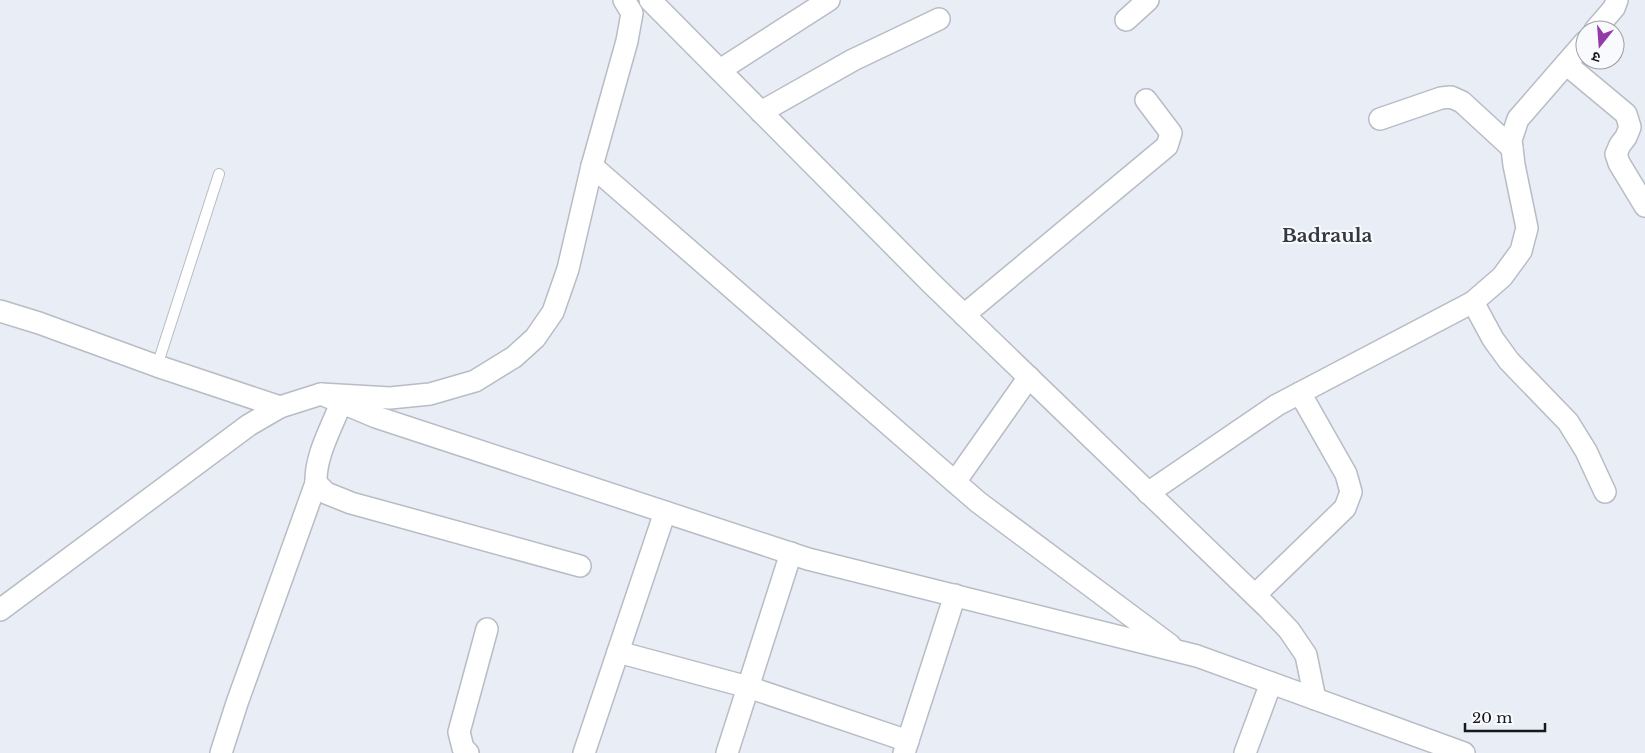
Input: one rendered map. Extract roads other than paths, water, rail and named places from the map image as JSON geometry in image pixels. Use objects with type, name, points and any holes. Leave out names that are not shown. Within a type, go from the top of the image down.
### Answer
[{"type":"street","points":[[650,0],[964,315],[1289,630],[1306,655],[1315,699]]},
{"type":"street","points":[[720,70],[829,0]]},
{"type":"street","points":[[1126,20],[1148,0]]},
{"type":"street","points":[[1604,20],[1614,8],[1617,0]]},
{"type":"street","points":[[0,610],[249,425],[280,407],[321,394],[390,398],[430,394],[475,381],[514,357],[535,338],[553,312],[568,269],[592,166],[627,41],[633,4]]},
{"type":"street","points":[[761,112],[853,60],[939,19]]},
{"type":"street","points":[[1148,493],[1251,422],[1300,393],[1473,302],[1502,277],[1521,251],[1527,228],[1511,140],[1518,119],[1575,54]]},
{"type":"street","points":[[1566,64],[1626,114],[1630,127],[1616,154],[1619,163],[1645,206]]},
{"type":"street","points":[[1380,119],[1441,98],[1450,97],[1462,102],[1512,148]]},
{"type":"street","points":[[964,315],[1167,146],[1171,133],[1146,100]]},
{"type":"street","points":[[592,166],[978,502],[1178,651]]},
{"type":"street","points":[[1473,302],[1493,339],[1509,361],[1568,422],[1586,451],[1605,492]]},
{"type":"street","points":[[0,311],[280,407]]},
{"type":"street","points":[[955,482],[1029,377]]},
{"type":"street","points":[[1255,595],[1346,508],[1351,492],[1346,474],[1300,393]]},
{"type":"street","points":[[321,394],[376,417],[808,559],[1197,656],[1464,753]]},
{"type":"street","points":[[221,753],[240,694],[316,484],[318,460],[341,403]]},
{"type":"street","points":[[316,484],[326,493],[351,503],[580,566]]},
{"type":"street","points":[[584,753],[665,512]]},
{"type":"street","points":[[727,753],[791,553]]},
{"type":"street","points":[[618,652],[748,686],[906,747],[955,595]]},
{"type":"street","points":[[468,753],[463,748],[459,732],[487,629]]},
{"type":"street","points":[[1245,753],[1271,683]]},
{"type":"lane","points":[[157,366],[219,174]]},
{"type":"district","name":"Badraula","points":[[1327,235]]}]
